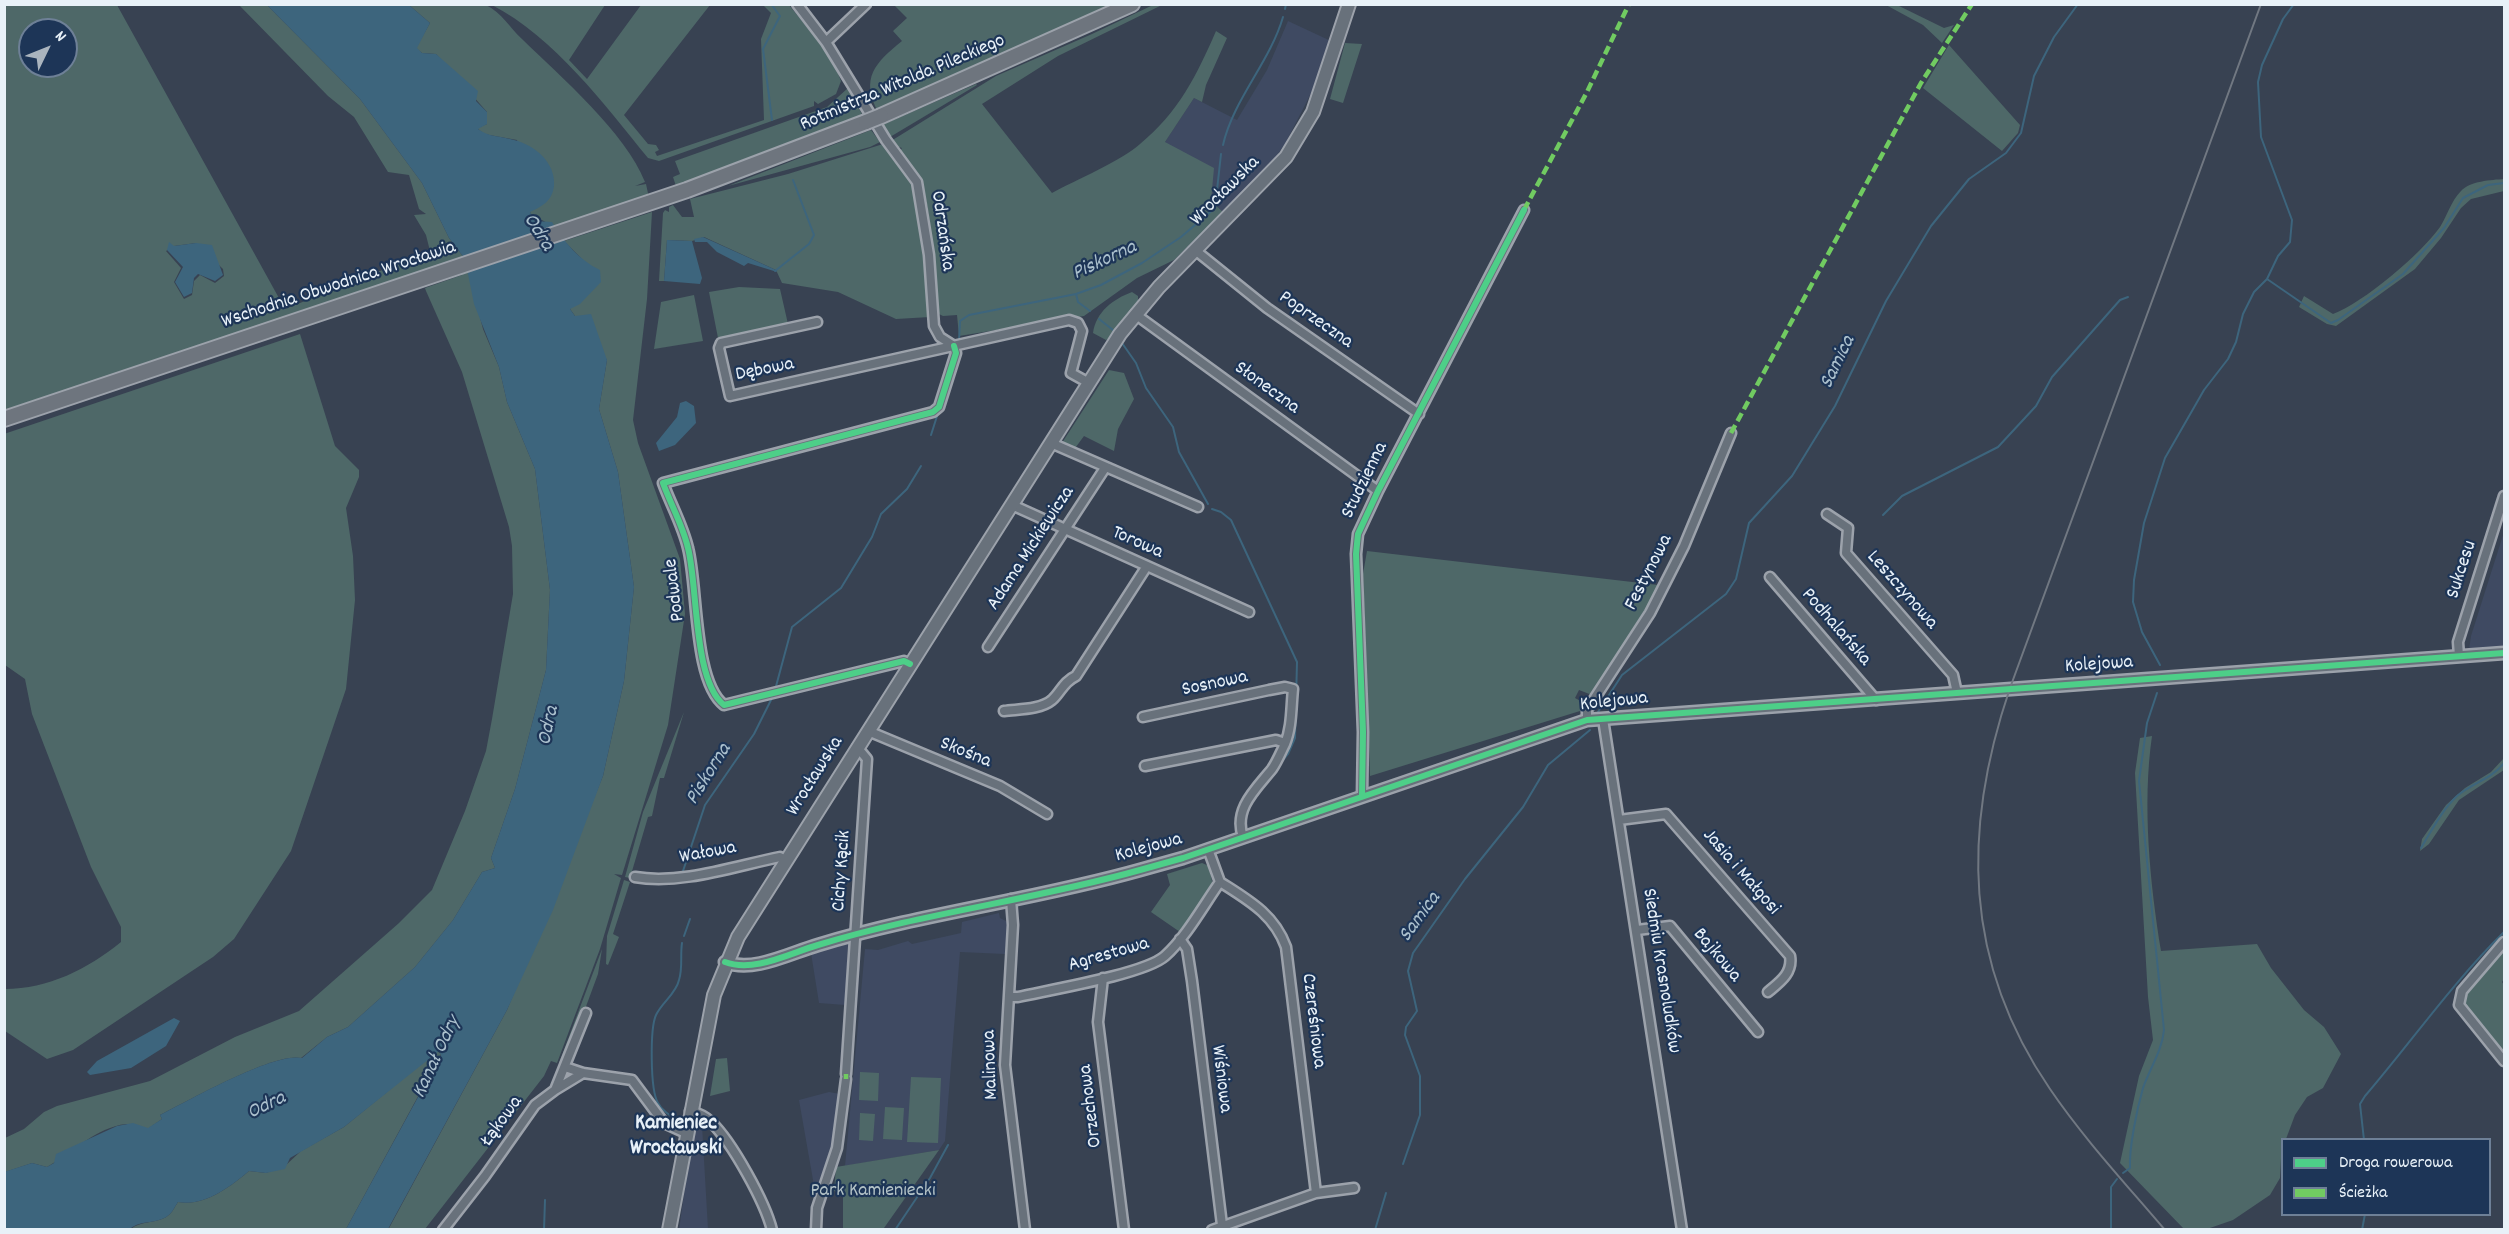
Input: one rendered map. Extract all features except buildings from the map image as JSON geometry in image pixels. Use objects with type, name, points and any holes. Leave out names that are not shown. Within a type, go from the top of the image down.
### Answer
[{"type":"main road","name":"Rotmistrza Witolda Pileckiego","points":[[687,190],[881,116],[1132,4]]},
{"type":"main road","name":"Wrocławska","points":[[669,1230],[714,995],[725,962],[738,937],[1135,314],[1195,250],[1274,172],[1304,131],[1322,90],[1350,4]]},
{"type":"main road","name":"Wschodnia Obwodnica Wrocławia","points":[[4,419],[687,190]]},
{"type":"street","name":"Odrzańska","points":[[797,4],[826,42],[886,141],[917,182],[930,255],[933,319],[937,333],[954,346]]},
{"type":"street","points":[[826,42],[866,4]]},
{"type":"street","name":"Studzienna","points":[[1362,796],[1363,732],[1356,554],[1358,534],[1378,491],[1524,210]]},
{"type":"street","name":"Poprzeczna","points":[[1195,250],[1267,308],[1419,414]]},
{"type":"street","name":"Słoneczna","points":[[1135,314],[1378,491]]},
{"type":"street","points":[[954,346],[1069,320],[1081,326],[1081,338],[1071,373],[1089,383]]},
{"type":"street","name":"Dębowa","points":[[817,322],[721,343],[719,348],[730,396],[954,346]]},
{"type":"street","name":"Podwale","points":[[910,664],[903,661],[724,705],[718,700],[709,682],[697,624],[689,550],[663,483],[933,412],[941,401],[956,353],[954,346]]},
{"type":"street","name":"Festynowa","points":[[1587,720],[1587,710],[1650,613],[1679,556],[1731,433]]},
{"type":"street","points":[[1051,443],[1198,507]]},
{"type":"street","name":"Adama Mickiewicza","points":[[988,647],[1105,468]]},
{"type":"street","name":"Sukcesu","points":[[2459,656],[2458,642],[2505,496]]},
{"type":"street","name":"Torowa","points":[[1012,505],[1249,612]]},
{"type":"street","name":"Leszczynowa","points":[[1827,514],[1848,528],[1846,553],[1953,675],[1957,693]]},
{"type":"street","points":[[1004,711],[1046,705],[1054,698],[1063,684],[1076,676],[1147,566]]},
{"type":"street","name":"Podhalańska","points":[[1770,577],[1876,700]]},
{"type":"street","name":"Kolejowa","points":[[725,962],[741,967],[764,962],[854,936],[1133,872],[1244,837],[1587,720],[2505,653]]},
{"type":"street","name":"Sosnowa","points":[[1143,717],[1285,687],[1293,689],[1290,730],[1285,743]]},
{"type":"street","name":"Siedmiu Krasnoludków","points":[[1603,718],[1682,1230]]},
{"type":"street","name":"Skośna","points":[[868,731],[1000,786],[1047,814]]},
{"type":"street","points":[[1145,766],[1276,740],[1285,743],[1274,767],[1252,790],[1239,826],[1244,837]]},
{"type":"street","name":"Cichy Kącik","points":[[816,1230],[817,1208],[837,1148],[846,1077],[867,759],[857,747]]},
{"type":"street","name":"Jasia i Małgosi","points":[[1619,820],[1666,814],[1783,947],[1790,956],[1792,964],[1788,973],[1768,992]]},
{"type":"street","points":[[1208,849],[1220,882]]},
{"type":"street","name":"Wałowa","points":[[635,877],[647,879],[687,876],[780,857],[786,861]]},
{"type":"street","name":"Agrestowa","points":[[1009,997],[1018,998],[1149,966],[1164,957],[1180,939],[1220,882]]},
{"type":"street","name":"Czereśniowa","points":[[1220,882],[1268,915],[1276,924],[1286,946],[1316,1193]]},
{"type":"street","name":"Malinowa","points":[[1011,900],[1013,925],[1005,1065],[1025,1230]]},
{"type":"street","name":"Bajkowa","points":[[1637,930],[1670,926],[1758,1032]]},
{"type":"street","name":"Wiśniowa","points":[[1180,939],[1187,949],[1192,981],[1222,1226]]},
{"type":"street","points":[[2505,942],[2462,991],[2459,999],[2461,1010],[2505,1061]]},
{"type":"street","name":"Orzechowa","points":[[1103,978],[1098,1022],[1124,1230]]},
{"type":"street","name":"Łąkowa","points":[[443,1230],[485,1176],[535,1105],[555,1090],[586,1012]]},
{"type":"street","points":[[565,1067],[583,1073],[632,1080],[664,1123],[686,1133]]},
{"type":"street","points":[[555,1090],[583,1073]]},
{"type":"street","points":[[690,1111],[701,1114],[711,1121],[727,1141],[764,1208],[772,1230]]},
{"type":"street","points":[[1212,1230],[1316,1193],[1354,1188]]},
{"type":"shaded area","points":[[1288,21],[1333,42],[1324,68],[1285,144],[1273,161],[1223,212],[1211,201],[1165,142],[1194,98],[1237,120],[1267,70]]},
{"type":"shaded area","points":[[2504,532],[2504,647],[2469,650],[2471,636]]},
{"type":"shaded area","points":[[999,913],[1000,918],[1008,922],[1005,954],[960,952],[945,1141],[939,1150],[845,1166],[865,949],[878,950],[908,941],[912,944],[961,933],[962,922]]},
{"type":"shaded area","points":[[848,944],[845,1005],[819,1003],[811,953]]},
{"type":"shaded area","points":[[829,1092],[840,1094],[832,1157],[816,1197],[799,1100]]},
{"type":"shaded area","points":[[702,1125],[708,1229],[679,1230],[692,1136],[696,1126]]},
{"type":"green space","points":[[4,5],[117,5],[285,309],[430,251],[426,235],[414,215],[426,214],[419,209],[409,175],[388,172],[354,117],[328,96],[239,5],[267,5],[360,99],[422,183],[449,238],[465,259],[483,329],[499,367],[507,402],[535,469],[550,590],[546,670],[515,789],[491,858],[495,868],[482,872],[453,920],[415,967],[348,1027],[327,1037],[301,1058],[272,1062],[231,1079],[160,1115],[162,1119],[149,1128],[129,1124],[115,1126],[95,1135],[47,1167],[32,1163],[5,1172],[5,1138],[24,1129],[44,1112],[57,1106],[150,1081],[235,1037],[299,1011],[399,923],[432,890],[465,811],[486,751],[513,594],[512,546],[509,527],[462,372],[425,288],[462,275],[457,262],[5,414]],"holes":[[[196,243],[223,269],[224,276],[215,283],[200,275],[194,281],[192,295],[184,299],[174,282],[181,268],[166,251],[174,246]]]},
{"type":"green space","points":[[409,5],[486,5],[497,12],[608,125],[636,163],[645,182],[635,186],[646,184],[649,198],[556,228],[542,220],[535,221],[530,212],[517,140],[484,134],[477,128],[487,124],[487,112],[436,54],[422,53],[416,48],[430,23]]},
{"type":"green space","points":[[492,5],[605,5],[569,60],[587,79],[641,5],[710,5],[624,115],[648,144],[656,145],[659,150],[655,152],[657,156],[764,120],[761,39],[771,13],[763,5],[789,5],[832,58],[841,81],[836,94],[818,104],[814,101],[814,106],[659,161],[648,158],[596,95],[557,53],[515,19]]},
{"type":"green space","points":[[894,5],[1124,5],[878,112],[870,90],[873,72],[884,57],[902,41],[893,31],[907,18]]},
{"type":"green space","points":[[1153,5],[1162,5],[1058,56],[982,104],[1052,193],[1122,157],[1153,132],[1185,92],[1216,31],[1227,38],[1206,85],[1202,102],[1194,98],[1165,142],[1214,168],[1211,201],[1223,212],[1174,260],[1137,278],[1084,316],[959,336],[957,315],[943,316],[935,312],[932,243],[924,190],[919,178],[899,152],[902,148],[899,147],[897,150],[891,141],[996,76]]},
{"type":"green space","points":[[1886,5],[1897,5],[1944,28],[1954,25],[1942,43],[1923,25]]},
{"type":"green space","points":[[1345,43],[1362,44],[1343,103],[1330,99]]},
{"type":"green space","points":[[1949,45],[2020,125],[2018,133],[2002,151],[1923,88]]},
{"type":"green space","points":[[976,84],[890,137],[882,125]]},
{"type":"green space","points":[[848,88],[864,118],[677,189],[673,177],[680,174],[675,161],[827,107]]},
{"type":"green space","points":[[871,130],[880,142],[870,147],[728,186]]},
{"type":"green space","points":[[883,144],[914,180],[925,236],[930,317],[896,319],[838,292],[782,283],[776,270],[704,237],[692,241],[667,240],[664,281],[659,281],[663,213],[665,210],[669,212],[669,207],[673,205],[682,217],[694,217],[690,199],[788,174]]},
{"type":"green space","points":[[2504,179],[2504,191],[2471,199],[2461,208],[2441,238],[2415,269],[2336,326],[2327,324],[2299,307],[2304,296],[2333,314],[2360,300],[2406,263],[2431,238],[2461,191],[2470,185]]},
{"type":"green space","points":[[652,212],[647,299],[633,420],[638,443],[680,559],[685,614],[668,725],[622,875],[614,874],[621,878],[600,949],[557,1063],[551,1061],[544,1076],[425,1229],[388,1230],[507,1010],[603,776],[624,681],[634,587],[618,472],[599,409],[607,360],[570,309],[587,264],[564,241]]},
{"type":"green space","points":[[739,287],[780,289],[788,324],[734,339],[718,338],[709,292]]},
{"type":"green space","points":[[1132,292],[1138,296],[1138,301],[1111,337],[1106,340],[1093,333],[1106,307]]},
{"type":"green space","points":[[694,295],[703,341],[654,349],[661,302]]},
{"type":"green space","points":[[300,334],[335,446],[359,470],[359,477],[346,508],[353,556],[355,600],[346,689],[291,851],[234,939],[213,957],[73,1050],[47,1059],[5,1031],[5,989],[37,985],[81,969],[121,942],[121,927],[91,867],[32,714],[25,679],[5,665],[4,434]]},
{"type":"green space","points":[[1109,370],[1124,373],[1134,399],[1118,429],[1114,451],[1084,436],[1073,451],[1060,446]]},
{"type":"green space","points":[[1367,551],[1658,585],[1648,608],[1592,695],[1579,690],[1575,698],[1586,704],[1580,711],[1370,776],[1363,574]]},
{"type":"green space","points":[[684,712],[664,778],[660,778],[652,816],[648,817],[630,878],[625,877],[643,812]]},
{"type":"green space","points":[[2152,736],[2148,789],[2149,844],[2161,951],[2257,944],[2271,968],[2304,1010],[2324,1027],[2341,1054],[2323,1088],[2307,1097],[2295,1115],[2286,1138],[2281,1138],[2280,1178],[2270,1195],[2233,1220],[2207,1229],[2184,1229],[2120,1163],[2139,1076],[2153,1040],[2148,997],[2135,773],[2140,738]]},
{"type":"green space","points":[[2504,758],[2504,770],[2459,800],[2429,844],[2420,851],[2422,839],[2446,805],[2465,788],[2491,772]]},
{"type":"green space","points":[[1202,863],[1209,866],[1213,886],[1180,932],[1151,912],[1170,885],[1167,874]]},
{"type":"green space","points":[[624,880],[630,882],[613,934],[619,937],[608,965],[606,964],[607,936]]},
{"type":"green space","points":[[2504,947],[2504,979],[2502,982],[2504,985],[2504,1053],[2464,1004],[2464,992]]},
{"type":"green space","points":[[602,949],[598,974],[564,1066],[559,1063]]},
{"type":"green space","points":[[437,1051],[441,1054],[346,1229],[130,1230],[139,1224],[166,1217],[178,1202],[188,1203],[207,1199],[249,1171],[266,1173],[285,1166],[301,1151],[344,1127]]},
{"type":"green space","points":[[727,1058],[730,1091],[710,1096],[716,1059]]},
{"type":"green space","points":[[860,1072],[879,1073],[878,1101],[859,1100]]},
{"type":"green space","points":[[911,1077],[941,1078],[938,1143],[907,1142]]},
{"type":"green space","points":[[885,1107],[904,1108],[902,1140],[883,1139]]},
{"type":"green space","points":[[860,1113],[875,1114],[873,1141],[859,1140]]},
{"type":"green space","name":"Park Kamieniecki","points":[[939,1150],[884,1228],[843,1229],[843,1194],[834,1191],[836,1167]]},
{"type":"water","name":"Odra","points":[[267,5],[409,5],[430,23],[417,48],[422,53],[436,54],[478,91],[476,101],[487,112],[487,124],[478,129],[486,134],[522,142],[543,156],[552,170],[554,186],[551,196],[543,205],[530,212],[535,221],[552,222],[573,250],[600,270],[601,282],[580,304],[570,309],[575,316],[591,314],[607,360],[599,409],[618,472],[634,587],[624,681],[603,776],[553,910],[507,1010],[388,1229],[346,1229],[441,1055],[439,1051],[344,1127],[290,1158],[285,1169],[266,1173],[249,1171],[207,1199],[188,1203],[178,1202],[166,1217],[139,1224],[130,1229],[5,1229],[4,1172],[32,1163],[47,1167],[54,1163],[56,1154],[117,1126],[133,1123],[148,1128],[162,1119],[160,1115],[231,1079],[272,1062],[302,1058],[327,1037],[348,1027],[415,967],[453,920],[482,872],[495,868],[491,858],[515,789],[546,670],[550,590],[535,469],[507,402],[499,367],[474,304],[465,259],[449,238],[422,183],[360,99]]},
{"type":"water","points":[[703,237],[777,272],[748,263],[744,266],[717,252],[707,242],[695,242],[694,239]]},
{"type":"water","points":[[667,240],[692,241],[702,278],[700,284],[664,281]]},
{"type":"water","points":[[169,242],[174,246],[196,243],[212,245],[223,275],[215,281],[198,274],[194,278],[192,293],[184,297],[175,282],[183,267],[167,250]]},
{"type":"water","points":[[686,401],[694,406],[696,423],[675,445],[659,451],[656,443],[677,417],[680,403]]},
{"type":"water","points":[[174,1018],[180,1021],[166,1046],[131,1068],[90,1075],[87,1072],[97,1061]]},
{"type":"waterway","points":[[771,4],[780,16],[763,49],[772,120]]},
{"type":"waterway","name":"Piskorna","points":[[1285,9],[1286,4]]},
{"type":"waterway","name":"Samica","points":[[1598,712],[1622,675],[1726,594],[1736,579],[1749,523],[1792,476],[1835,406],[1886,301],[1931,226],[1969,179],[2006,153],[2021,133],[2034,76],[2054,37],[2078,4]]},
{"type":"waterway","points":[[2160,665],[2142,632],[2133,602],[2134,580],[2144,523],[2165,458],[2204,390],[2228,359],[2236,342],[2243,314],[2254,292],[2267,279],[2278,256],[2290,242],[2292,220],[2261,137],[2258,82],[2262,65],[2283,19],[2294,4]]},
{"type":"waterway","name":"Piskorna","points":[[1223,145],[1235,112],[1270,50],[1283,17]]},
{"type":"waterway","name":"Piskorna","points":[[959,341],[960,321],[969,315],[1076,294],[1101,285],[1142,263],[1181,237],[1215,208],[1221,154]]},
{"type":"waterway","points":[[775,271],[809,244],[814,235],[793,180]]},
{"type":"waterway","points":[[2267,279],[2331,323],[2403,274],[2444,228],[2463,198],[2488,185],[2504,183]]},
{"type":"waterway","points":[[1076,294],[1078,302],[1090,311]]},
{"type":"waterway","points":[[1883,515],[1902,496],[1998,447],[2036,406],[2052,377],[2120,300],[2128,297]]},
{"type":"waterway","points":[[1099,319],[1113,330]]},
{"type":"waterway","points":[[1122,343],[1136,363],[1146,388],[1173,427],[1179,452],[1208,504]]},
{"type":"waterway","name":"Piskorna","points":[[931,435],[938,413]]},
{"type":"waterway","name":"Piskorna","points":[[775,690],[792,627],[841,588],[872,537],[881,514],[907,489],[921,466]]},
{"type":"waterway","points":[[1212,509],[1221,512],[1231,520],[1297,662],[1295,738],[1288,754],[1264,784]]},
{"type":"waterway","points":[[2123,1173],[2130,1168],[2136,1117],[2164,1030],[2139,781],[2147,723],[2157,693]]},
{"type":"waterway","name":"Piskorna","points":[[683,871],[705,805],[754,734],[772,698]]},
{"type":"waterway","name":"Samica","points":[[1403,1164],[1420,1115],[1420,1076],[1405,1035],[1406,1027],[1417,1011],[1408,971],[1413,953],[1465,879],[1523,807],[1548,765],[1590,730]]},
{"type":"waterway","points":[[2421,848],[2438,820],[2457,796],[2494,773],[2504,763]]},
{"type":"waterway","name":"Piskorna","points":[[684,936],[690,919]]},
{"type":"waterway","points":[[2364,1138],[2360,1104],[2365,1096],[2450,991],[2504,932]]},
{"type":"waterway","name":"Piskorna","points":[[679,1121],[662,1108],[655,1096],[652,1045],[656,1015],[675,990],[679,980],[682,943]]},
{"type":"waterway","points":[[895,1230],[930,1178],[948,1145]]},
{"type":"waterway","points":[[2111,1230],[2111,1187],[2117,1179]]},
{"type":"waterway","name":"Samica","points":[[1375,1230],[1386,1193]]},
{"type":"waterway","name":"Piskorna","points":[[544,1230],[545,1200]]},
{"type":"waterway","points":[[2362,1230],[2365,1216]]},
{"type":"railway","points":[[2165,1230],[2077,1126],[2050,1089],[2021,1041],[2000,993],[1986,943],[1979,894],[1979,843],[1984,792],[1994,741],[2010,688],[2261,4]]},
{"type":"marked path","points":[[1524,210],[1587,92],[1629,4]]},
{"type":"marked path","points":[[1731,433],[1921,83],[1972,4]]},
{"type":"marked path","points":[[846,1074],[846,1079]]},
{"type":"cycle path","points":[[1362,796],[1363,732],[1356,554],[1358,534],[1378,491],[1524,210]]},
{"type":"cycle path","points":[[910,664],[904,661],[724,705],[714,693],[707,676],[698,632],[688,548],[663,483],[933,412],[939,407],[956,353],[954,346]]},
{"type":"cycle path","points":[[725,962],[736,965],[760,964],[858,934],[1100,881],[1183,858],[1587,720],[2504,653]]},
{"type":"district","name":"Kamieniec Wrocławski","points":[[676,1138]]},
{"type":"water label","name":"Kanał Odry","points":[[438,1058]]}]
